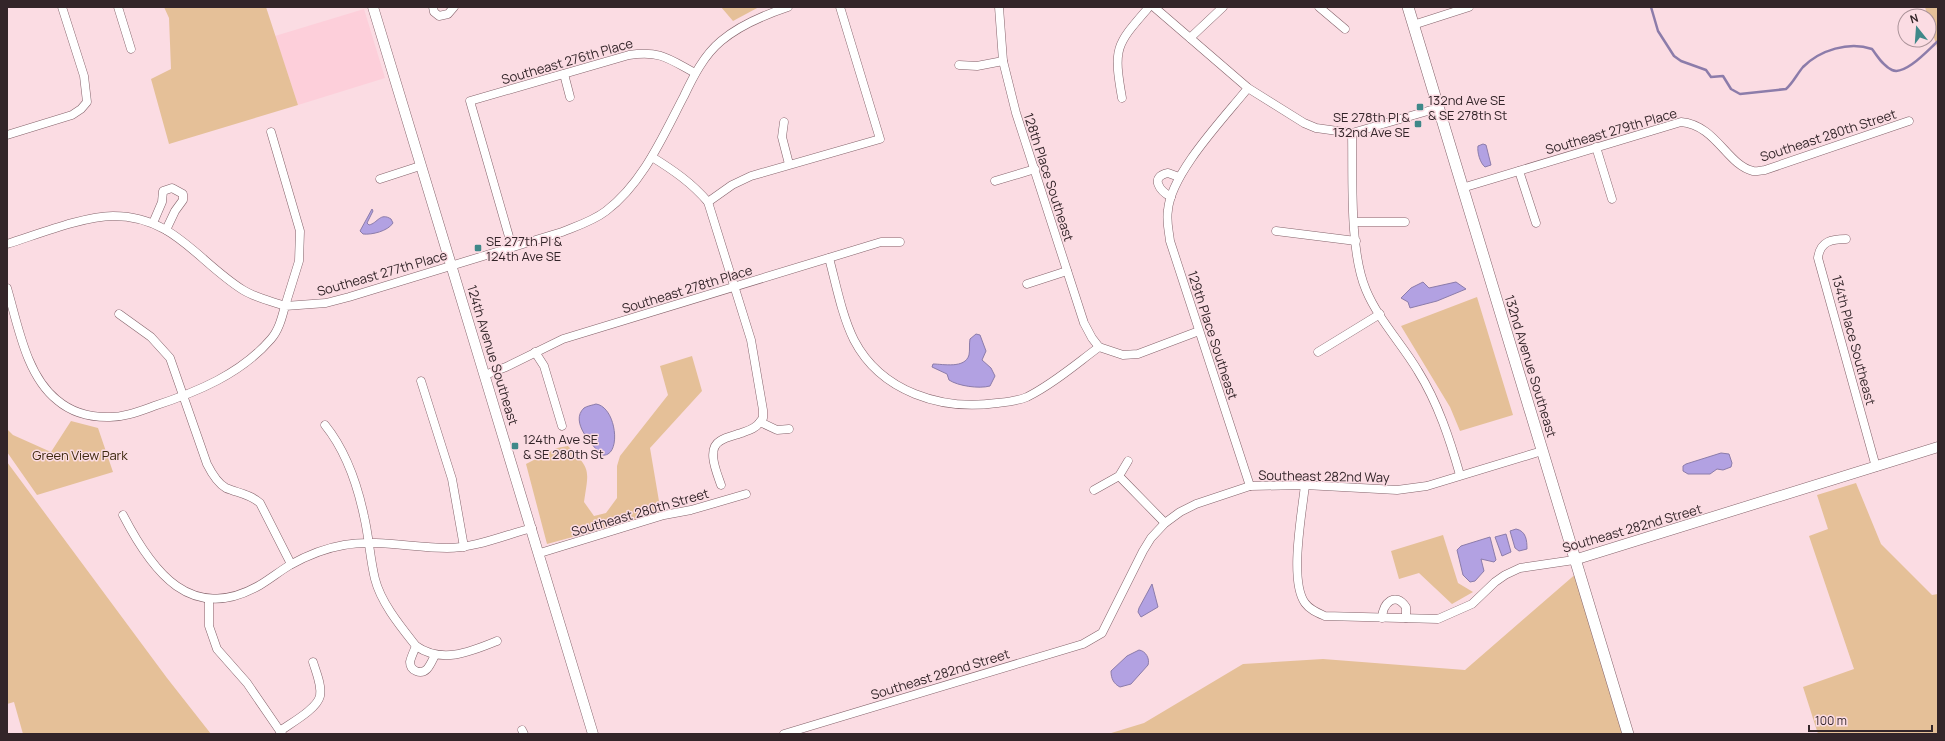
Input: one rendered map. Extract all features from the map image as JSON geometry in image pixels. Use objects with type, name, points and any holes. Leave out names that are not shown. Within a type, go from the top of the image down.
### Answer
[{"type":"main road","name":"132nd Avenue Southeast","points":[[1408,7],[1574,560],[1628,734]]},
{"type":"street","points":[[7,135],[72,115],[81,109],[87,102],[84,76],[62,7]]},
{"type":"street","points":[[118,7],[131,49]]},
{"type":"street","name":"124th Avenue Southeast","points":[[373,7],[420,166],[540,553],[593,734]]},
{"type":"street","points":[[432,7],[434,12],[439,16],[448,14],[454,7]]},
{"type":"street","points":[[695,73],[720,42],[744,25],[788,7]]},
{"type":"street","points":[[708,202],[738,182],[751,176],[880,139],[840,7]]},
{"type":"street","name":"128th Place Southeast","points":[[999,7],[1003,61],[1016,113],[1084,323],[1099,347]]},
{"type":"street","points":[[1122,98],[1116,66],[1118,48],[1125,35],[1149,7]]},
{"type":"street","points":[[1154,7],[1248,88],[1304,123],[1316,128],[1352,133],[1438,108]]},
{"type":"street","points":[[1190,38],[1223,7]]},
{"type":"street","points":[[1319,7],[1345,29]]},
{"type":"street","points":[[1413,25],[1469,7]]},
{"type":"street","name":"Southeast 276th Place","points":[[512,247],[470,101],[629,55],[646,52],[663,56],[695,73]]},
{"type":"street","points":[[959,65],[977,66],[1003,61]]},
{"type":"street","name":"Southeast 277th Place","points":[[285,306],[326,303],[586,223],[606,211],[623,196],[652,156],[695,73]]},
{"type":"street","points":[[564,74],[570,97]]},
{"type":"street","points":[[1179,177],[1168,173],[1160,176],[1158,184],[1161,192],[1172,193],[1179,177],[1248,88]]},
{"type":"street","name":"Southeast 280th Street","points":[[1754,171],[1772,167],[1909,121]]},
{"type":"street","points":[[784,122],[782,137],[789,164]]},
{"type":"street","name":"Southeast 279th Place","points":[[1462,188],[1674,124],[1689,123],[1705,131],[1739,163],[1754,171]]},
{"type":"street","points":[[7,288],[30,364],[36,377],[46,390],[58,401],[72,410],[90,415],[108,417],[123,416],[207,387],[262,349],[273,338],[299,261],[300,231],[271,132]]},
{"type":"street","points":[[1352,133],[1354,222],[1360,269],[1366,289],[1380,314],[1423,380],[1449,438],[1460,475]]},
{"type":"street","points":[[1596,147],[1612,199]]},
{"type":"street","points":[[652,156],[682,176],[698,190],[708,202],[751,340],[763,410],[763,418],[751,429],[721,440],[715,445],[714,458],[721,485]]},
{"type":"street","points":[[380,179],[420,166]]},
{"type":"street","points":[[995,181],[1035,169]]},
{"type":"street","points":[[1519,171],[1536,223]]},
{"type":"street","points":[[153,223],[162,202],[163,191],[172,188],[180,192],[183,200],[175,211],[166,230]]},
{"type":"street","name":"129th Place Southeast","points":[[1172,193],[1168,210],[1170,241],[1250,486]]},
{"type":"street","points":[[7,244],[94,218],[112,216],[134,218],[153,223],[166,230],[184,242],[243,290],[260,298],[285,306]]},
{"type":"street","points":[[1354,222],[1405,222]]},
{"type":"street","points":[[1276,231],[1356,241]]},
{"type":"street","name":"134th Place Southeast","points":[[1846,239],[1827,242],[1820,249],[1818,258],[1876,467]]},
{"type":"street","name":"Southeast 278th Place","points":[[485,375],[563,339],[880,242],[900,242]]},
{"type":"street","points":[[829,258],[854,339],[871,364],[902,389],[920,397],[964,406],[986,405],[1026,398],[1099,347],[1123,355],[1138,354],[1200,331]]},
{"type":"street","points":[[1027,284],[1067,271]]},
{"type":"street","points":[[119,314],[164,349],[175,368],[207,464],[213,476],[225,487],[254,498],[260,503],[291,564]]},
{"type":"street","points":[[1318,352],[1380,314]]},
{"type":"street","points":[[535,352],[544,366],[562,426]]},
{"type":"street","points":[[421,382],[452,479],[464,547]]},
{"type":"street","points":[[760,422],[777,430],[789,429]]},
{"type":"street","points":[[325,425],[336,439],[349,465],[361,504],[375,579],[380,591],[416,646],[424,652],[435,655],[458,654],[497,641]]},
{"type":"street","name":"Southeast 282nd Street","points":[[1305,485],[1297,580],[1305,604],[1314,612],[1325,616],[1438,618],[1449,615],[1472,604],[1495,582],[1505,575],[1520,568],[1574,560],[1938,447]]},
{"type":"street","name":"Southeast 282nd Way","points":[[1102,633],[1151,538],[1165,523],[1180,512],[1196,504],[1250,486],[1305,485],[1378,489],[1414,489],[1542,451]]},
{"type":"street","points":[[1094,490],[1120,476],[1128,462]]},
{"type":"street","points":[[1120,476],[1165,523]]},
{"type":"street","name":"Southeast 280th Street","points":[[540,553],[664,515],[691,510],[746,494]]},
{"type":"street","points":[[123,515],[146,556],[156,570],[189,594],[209,600],[225,599],[241,594],[259,586],[291,564],[321,552],[345,545],[368,544],[448,548],[464,547],[532,528]]},
{"type":"street","points":[[209,600],[209,626],[217,649],[247,683],[281,732],[316,704],[320,696],[320,685],[313,662]]},
{"type":"street","points":[[1382,618],[1384,606],[1391,600],[1395,600],[1400,601],[1406,607],[1406,618]]},
{"type":"street","name":"Southeast 282nd Street","points":[[784,734],[1083,644],[1102,633]]},
{"type":"street","points":[[416,646],[410,662],[411,667],[415,671],[421,672],[426,670],[435,655]]},
{"type":"shaded area","points":[[364,9],[385,78],[298,105],[275,36]]},
{"type":"shaded area","points":[[1483,144],[1486,145],[1491,165],[1485,167],[1480,160],[1478,151],[1478,146]]},
{"type":"shaded area","points":[[372,209],[373,211],[367,223],[369,225],[382,217],[391,219],[393,223],[391,226],[380,232],[363,234],[360,231]]},
{"type":"shaded area","points":[[1423,282],[1429,288],[1456,282],[1466,289],[1437,301],[1410,308],[1408,302],[1401,298],[1411,288]]},
{"type":"shaded area","points":[[976,334],[980,335],[986,351],[982,360],[991,368],[995,376],[990,386],[975,387],[958,384],[949,380],[947,374],[932,367],[933,364],[958,364],[967,359],[969,355],[970,339]]},
{"type":"shaded area","points":[[596,404],[603,407],[609,414],[612,422],[614,441],[612,449],[608,454],[602,455],[593,446],[584,433],[579,420],[580,414],[584,408]]},
{"type":"shaded area","points":[[1721,453],[1729,454],[1732,463],[1731,467],[1723,470],[1717,469],[1710,474],[1688,474],[1683,471],[1683,466],[1686,464]]},
{"type":"shaded area","points":[[1516,529],[1524,534],[1527,549],[1519,551],[1515,548],[1510,531]]},
{"type":"shaded area","points":[[1506,534],[1511,552],[1502,556],[1495,537]]},
{"type":"shaded area","points":[[1490,537],[1496,560],[1494,562],[1481,559],[1484,571],[1475,581],[1470,582],[1463,575],[1457,550],[1461,546]]},
{"type":"shaded area","points":[[1152,584],[1158,607],[1141,617],[1138,612],[1139,608]]},
{"type":"shaded area","points":[[1139,650],[1144,652],[1147,656],[1148,665],[1131,684],[1120,687],[1113,681],[1111,671],[1127,656]]},
{"type":"green space","points":[[164,7],[266,7],[298,105],[169,144],[151,79],[171,69],[169,18]]},
{"type":"green space","points":[[721,7],[759,7],[733,21]]},
{"type":"green space","points":[[1938,7],[1938,51],[1937,8],[1925,8]]},
{"type":"green space","points":[[1477,297],[1513,415],[1460,431],[1450,407],[1401,326]]},
{"type":"green space","points":[[692,356],[702,391],[650,448],[661,513],[547,544],[526,464],[557,448],[568,446],[581,460],[586,471],[587,483],[584,502],[594,516],[606,513],[617,498],[617,466],[620,456],[668,395],[660,366]]},
{"type":"green space","name":"Green View Park","points":[[71,421],[98,428],[113,472],[37,495],[7,452],[7,429],[13,435],[51,452]]},
{"type":"green space","points":[[7,462],[167,678],[211,734],[23,734],[14,702],[7,704]]},
{"type":"green space","points":[[1856,483],[1881,544],[1932,595],[1938,594],[1938,734],[1818,734],[1803,687],[1854,669],[1809,536],[1828,529],[1817,495]]},
{"type":"green space","points":[[1443,535],[1458,583],[1473,592],[1452,604],[1419,573],[1399,579],[1391,551]]},
{"type":"green space","points":[[1578,572],[1628,734],[1108,734],[1144,723],[1243,664],[1323,659],[1465,670]]},
{"type":"waterway","points":[[1651,7],[1658,31],[1674,56],[1681,61],[1706,70],[1711,77],[1723,76],[1731,89],[1740,94],[1786,89],[1803,67],[1810,61],[1835,49],[1854,46],[1872,49],[1886,66],[1897,71],[1910,66],[1938,41]]},
{"type":"place","name":"132nd Ave SE & SE 278th St","points":[[1420,107]]},
{"type":"place","name":"SE 278th Pl & 132nd Ave SE","points":[[1418,124]]},
{"type":"place","name":"SE 277th Pl & 124th Ave SE","points":[[478,248]]},
{"type":"place","name":"124th Ave SE & SE 280th St","points":[[515,446]]}]
